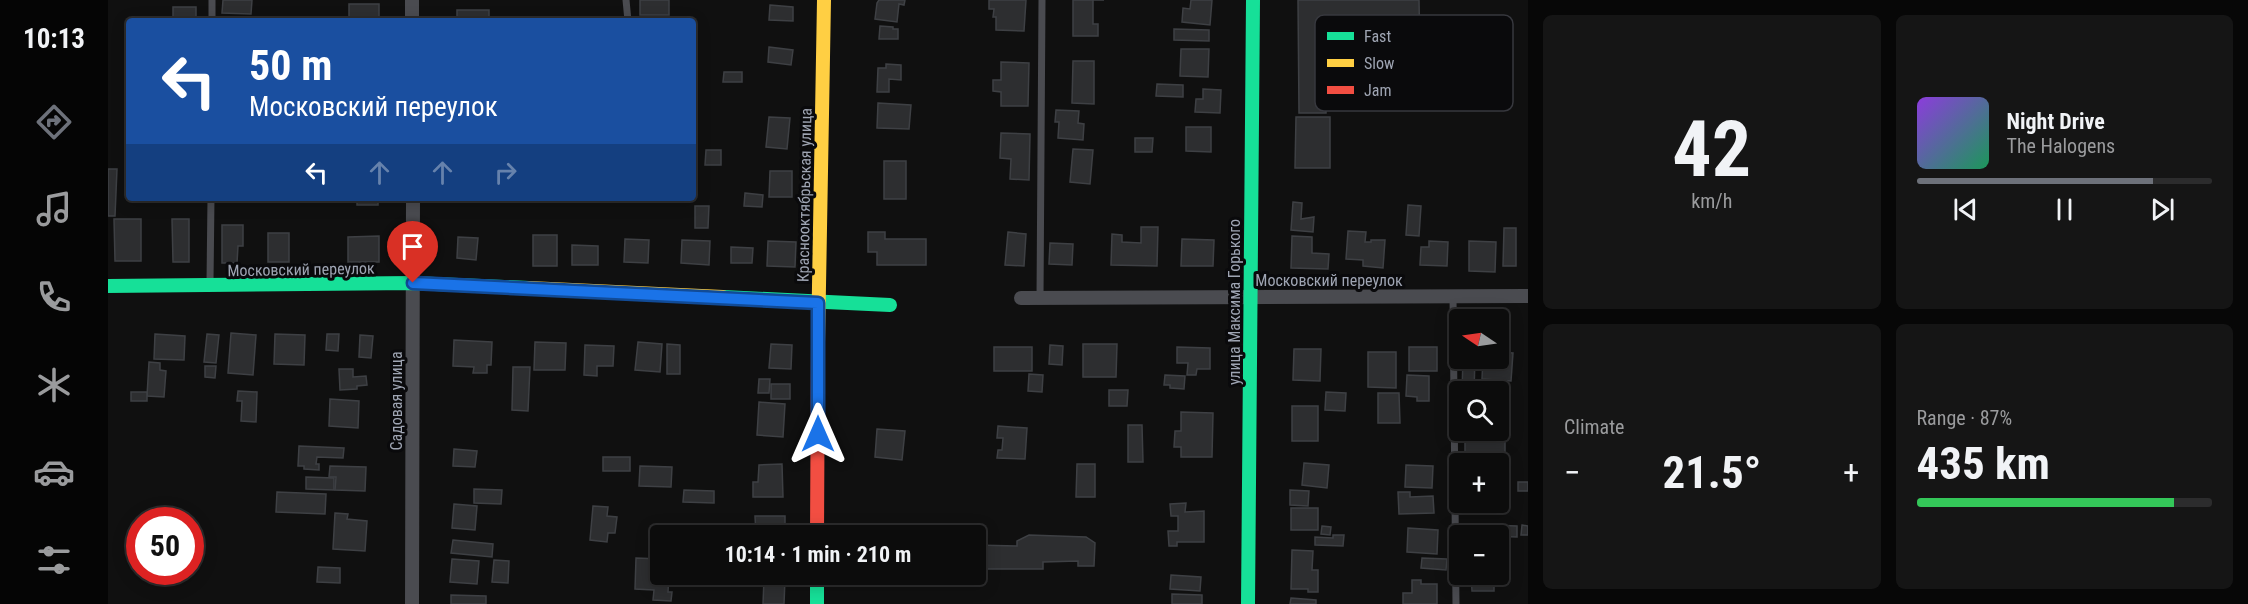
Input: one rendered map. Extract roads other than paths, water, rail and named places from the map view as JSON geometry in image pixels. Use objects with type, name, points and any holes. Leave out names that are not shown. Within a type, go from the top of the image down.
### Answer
[{"type":"street","points":[[412,0],[412,18]]},
{"type":"street","name":"Краснооктябрьская улица","points":[[817,525],[818,303],[824,0]]},
{"type":"street","name":"улица Максима Горького","points":[[1248,604],[1253,0]]},
{"type":"street","name":"Садовая улица","points":[[412,604],[413,201]]},
{"type":"street","name":"Московский переулок","points":[[108,286],[413,283],[890,305]]},
{"type":"street","name":"Московский переулок","points":[[1022,298],[1528,296]]},
{"type":"street","points":[[817,585],[817,604]]},
{"type":"lane","points":[[212,0],[212,18]]},
{"type":"lane","points":[[626,0],[628,18]]},
{"type":"lane","points":[[1040,298],[1042,0]]},
{"type":"lane","points":[[210,286],[211,201]]},
{"type":"lane","points":[[1453,296],[1456,604]]}]
